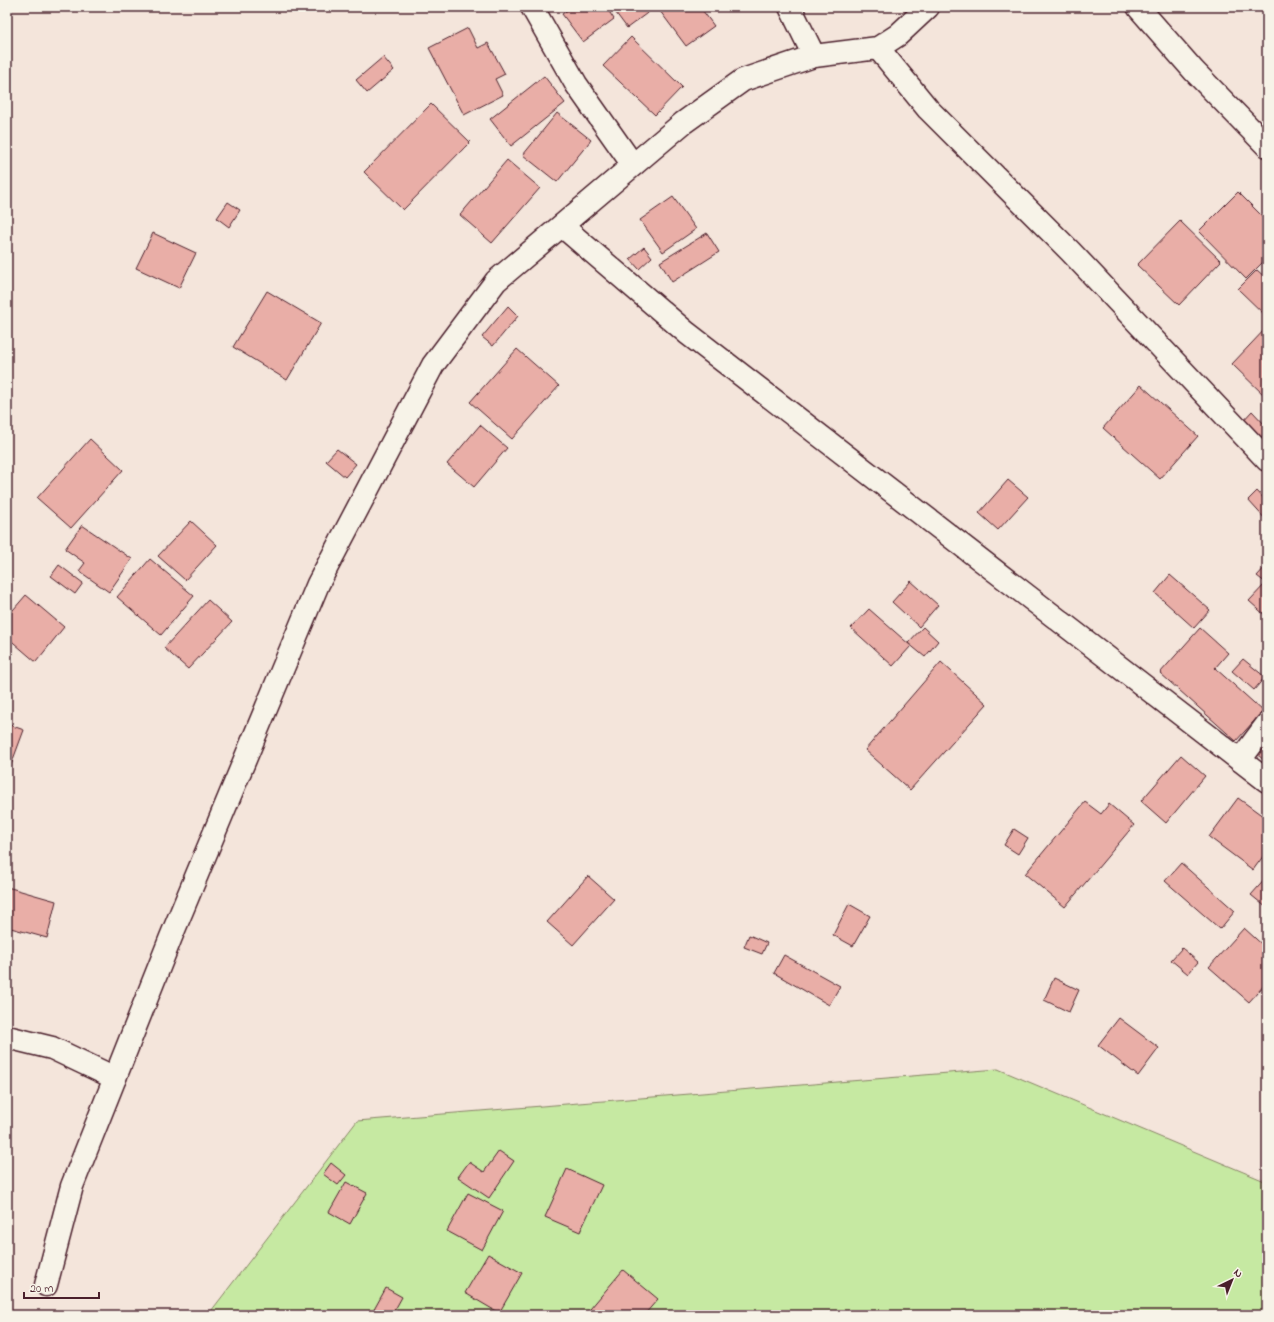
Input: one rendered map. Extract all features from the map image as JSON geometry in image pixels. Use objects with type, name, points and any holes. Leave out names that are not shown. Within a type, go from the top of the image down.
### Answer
[{"type":"street","points":[[532,7],[576,84],[633,165]]},
{"type":"street","points":[[790,7],[814,56]]},
{"type":"street","points":[[46,1285],[72,1186],[171,937],[318,584],[433,365],[496,281],[683,123],[743,80],[814,56],[878,48],[898,35],[928,7]]},
{"type":"street","points":[[1138,7],[1194,71],[1267,146]]},
{"type":"street","points":[[878,48],[928,109],[1070,251],[1267,460]]},
{"type":"street","points":[[562,226],[687,333],[1267,781]]},
{"type":"street","points":[[1240,760],[1267,724]]},
{"type":"street","points":[[7,1037],[52,1048],[115,1078]]},
{"type":"green space","points":[[998,1069],[1267,1182],[1267,1315],[208,1315],[357,1121]]},
{"type":"building","points":[[572,7],[606,7],[614,19],[583,42],[562,14]]},
{"type":"building","points":[[616,7],[654,8],[627,28],[613,9]]},
{"type":"building","points":[[657,7],[700,7],[714,26],[686,46]]},
{"type":"building","points":[[468,28],[478,48],[488,43],[505,74],[495,79],[503,95],[464,115],[429,48]]},
{"type":"building","points":[[631,37],[682,87],[655,115],[603,66]]},
{"type":"building","points":[[383,57],[394,70],[367,93],[356,80]]},
{"type":"building","points":[[544,76],[565,103],[511,146],[490,119]]},
{"type":"building","points":[[431,104],[470,142],[403,210],[364,172]]},
{"type":"building","points":[[557,113],[591,140],[557,182],[523,155]]},
{"type":"building","points":[[507,160],[540,188],[492,243],[460,215]]},
{"type":"building","points":[[1238,192],[1267,221],[1267,258],[1246,279],[1199,231]]},
{"type":"building","points":[[673,197],[696,229],[663,252],[640,220]]},
{"type":"building","points":[[228,202],[240,210],[229,227],[217,218]]},
{"type":"building","points":[[1180,221],[1221,261],[1179,305],[1137,265]]},
{"type":"building","points":[[153,233],[196,253],[179,288],[136,268]]},
{"type":"building","points":[[707,233],[719,252],[672,282],[660,262]]},
{"type":"building","points":[[644,247],[652,257],[639,269],[630,259]]},
{"type":"building","points":[[1257,270],[1267,279],[1267,317],[1238,289]]},
{"type":"building","points":[[267,291],[321,323],[287,380],[233,347]]},
{"type":"building","points":[[508,306],[518,316],[493,346],[482,337]]},
{"type":"building","points":[[1267,327],[1267,398],[1232,364]]},
{"type":"building","points":[[517,349],[559,386],[512,439],[470,402]]},
{"type":"building","points":[[1141,385],[1198,436],[1160,479],[1103,428]]},
{"type":"building","points":[[1252,411],[1267,427],[1267,431],[1258,440],[1241,423]]},
{"type":"building","points":[[480,425],[507,448],[474,487],[447,464]]},
{"type":"building","points":[[90,439],[123,470],[71,528],[37,498]]},
{"type":"building","points":[[337,449],[356,464],[345,477],[326,461]]},
{"type":"building","points":[[1008,480],[1028,497],[998,530],[979,513]]},
{"type":"building","points":[[1257,491],[1267,502],[1267,521],[1248,500]]},
{"type":"building","points":[[191,521],[217,545],[185,580],[158,556]]},
{"type":"building","points":[[82,525],[132,559],[109,592],[79,571],[85,563],[65,549]]},
{"type":"building","points":[[150,559],[194,596],[161,635],[117,597]]},
{"type":"building","points":[[59,565],[83,583],[75,594],[51,576]]},
{"type":"building","points":[[1267,565],[1267,617],[1249,601],[1266,583],[1257,576]]},
{"type":"building","points":[[1170,575],[1210,610],[1194,628],[1155,593]]},
{"type":"building","points":[[911,581],[938,605],[919,627],[892,602]]},
{"type":"building","points":[[26,595],[64,627],[36,662],[7,637],[7,617]]},
{"type":"building","points":[[208,600],[232,622],[188,669],[164,648]]},
{"type":"building","points":[[869,609],[911,646],[893,666],[851,628]]},
{"type":"building","points":[[923,627],[938,641],[925,657],[908,643]]},
{"type":"building","points":[[1200,628],[1228,653],[1215,668],[1263,711],[1236,741],[1160,673]]},
{"type":"building","points":[[1243,659],[1265,677],[1254,690],[1232,671]]},
{"type":"building","points":[[941,662],[987,704],[910,790],[865,750]]},
{"type":"building","points":[[7,724],[24,730],[8,773],[7,773]]},
{"type":"building","points":[[1267,742],[1267,763],[1257,754]]},
{"type":"building","points":[[1181,755],[1205,776],[1166,823],[1141,801]]},
{"type":"building","points":[[1238,798],[1267,819],[1267,851],[1253,870],[1209,837]]},
{"type":"building","points":[[1085,802],[1101,814],[1109,804],[1134,825],[1065,907],[1025,874]]},
{"type":"building","points":[[1014,829],[1028,838],[1018,854],[1004,845]]},
{"type":"building","points":[[1181,863],[1235,911],[1220,929],[1165,881]]},
{"type":"building","points":[[588,876],[614,899],[573,945],[547,922]]},
{"type":"building","points":[[1267,877],[1267,908],[1251,895]]},
{"type":"building","points":[[7,887],[56,901],[47,938],[7,927]]},
{"type":"building","points":[[849,904],[870,916],[853,946],[833,935]]},
{"type":"building","points":[[1244,928],[1267,949],[1267,982],[1249,1002],[1209,967]]},
{"type":"building","points":[[749,935],[767,943],[762,954],[744,947]]},
{"type":"building","points":[[1182,948],[1198,962],[1188,974],[1171,960]]},
{"type":"building","points":[[784,955],[840,986],[829,1005],[774,973]]},
{"type":"building","points":[[1054,978],[1079,990],[1069,1012],[1044,1000]]},
{"type":"building","points":[[1119,1018],[1159,1048],[1138,1076],[1098,1045]]},
{"type":"building","points":[[499,1151],[514,1161],[489,1198],[458,1177],[469,1162],[484,1172]]},
{"type":"building","points":[[331,1163],[346,1175],[338,1185],[323,1174]]},
{"type":"building","points":[[567,1169],[602,1185],[580,1232],[545,1217]]},
{"type":"building","points":[[346,1182],[367,1193],[350,1224],[329,1212]]},
{"type":"building","points":[[468,1193],[503,1211],[482,1250],[447,1231]]},
{"type":"building","points":[[488,1254],[522,1273],[499,1313],[465,1293]]},
{"type":"building","points":[[623,1270],[658,1299],[644,1315],[585,1315]]},
{"type":"building","points":[[386,1288],[402,1297],[392,1315],[371,1315]]}]
